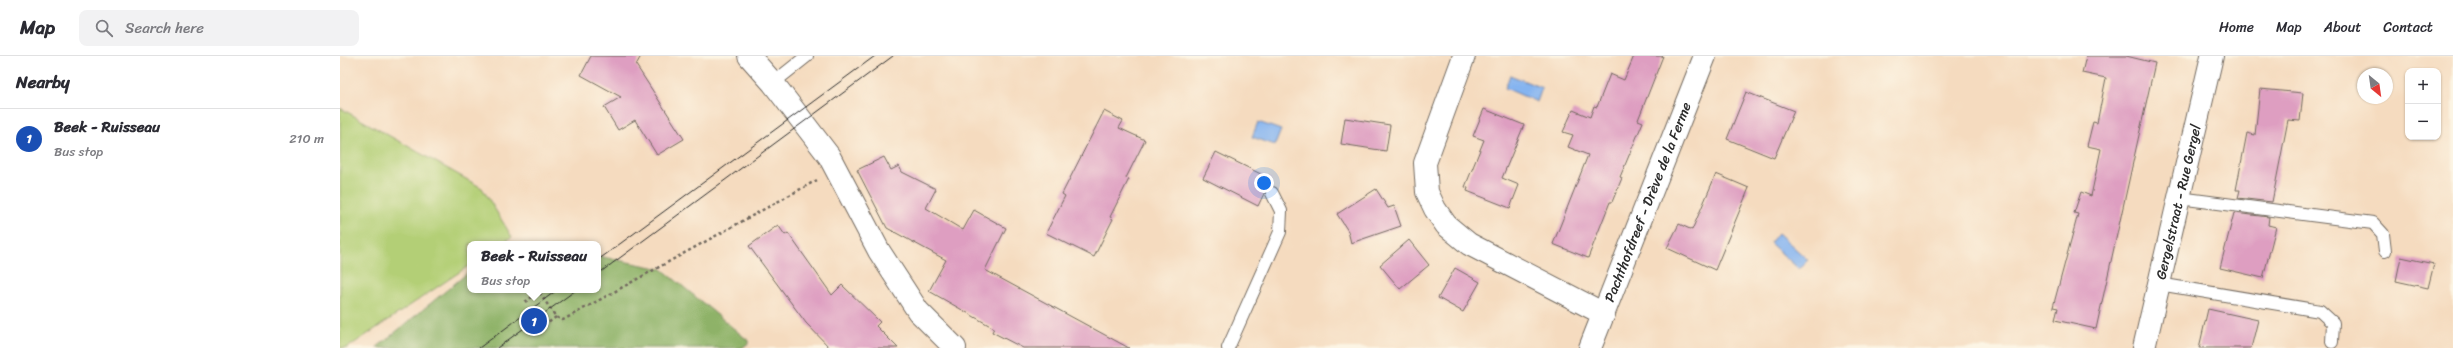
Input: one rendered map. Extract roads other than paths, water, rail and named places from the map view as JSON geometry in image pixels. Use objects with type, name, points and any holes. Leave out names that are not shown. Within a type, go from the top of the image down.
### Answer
[{"type":"street","points":[[749,56],[772,82],[829,156],[879,251],[918,311],[955,348]]},
{"type":"street","points":[[1464,56],[1425,163],[1428,192],[1435,209],[1446,225],[1469,244],[1604,314]]},
{"type":"street","name":"Pachthofdreef - Drève de la Ferme","points":[[1590,348],[1705,56]]},
{"type":"street","name":"Gergelstraat - Rue Gergel","points":[[2144,348],[2212,56]]},
{"type":"lane","points":[[772,82],[807,56]]},
{"type":"lane","points":[[1228,348],[1280,232],[1281,211],[1272,193]]},
{"type":"lane","points":[[2179,198],[2373,223],[2383,234],[2385,251]]},
{"type":"lane","points":[[2159,284],[2320,311],[2333,323],[2332,342]]},
{"type":"water","points":[[1510,75],[1542,88],[1537,102],[1505,88]]},
{"type":"water","points":[[1258,122],[1281,130],[1275,145],[1252,137]]},
{"type":"water","points":[[1778,233],[1808,260],[1799,269],[1770,243]]},
{"type":"tram line","points":[[601,258],[875,56]]},
{"type":"tram line","points":[[601,272],[893,56]]},
{"type":"tram line","points":[[479,348],[553,293]]},
{"type":"tram line","points":[[497,348],[572,293]]},
{"type":"place","name":"Beek - Ruisseau","points":[[534,321]]}]
